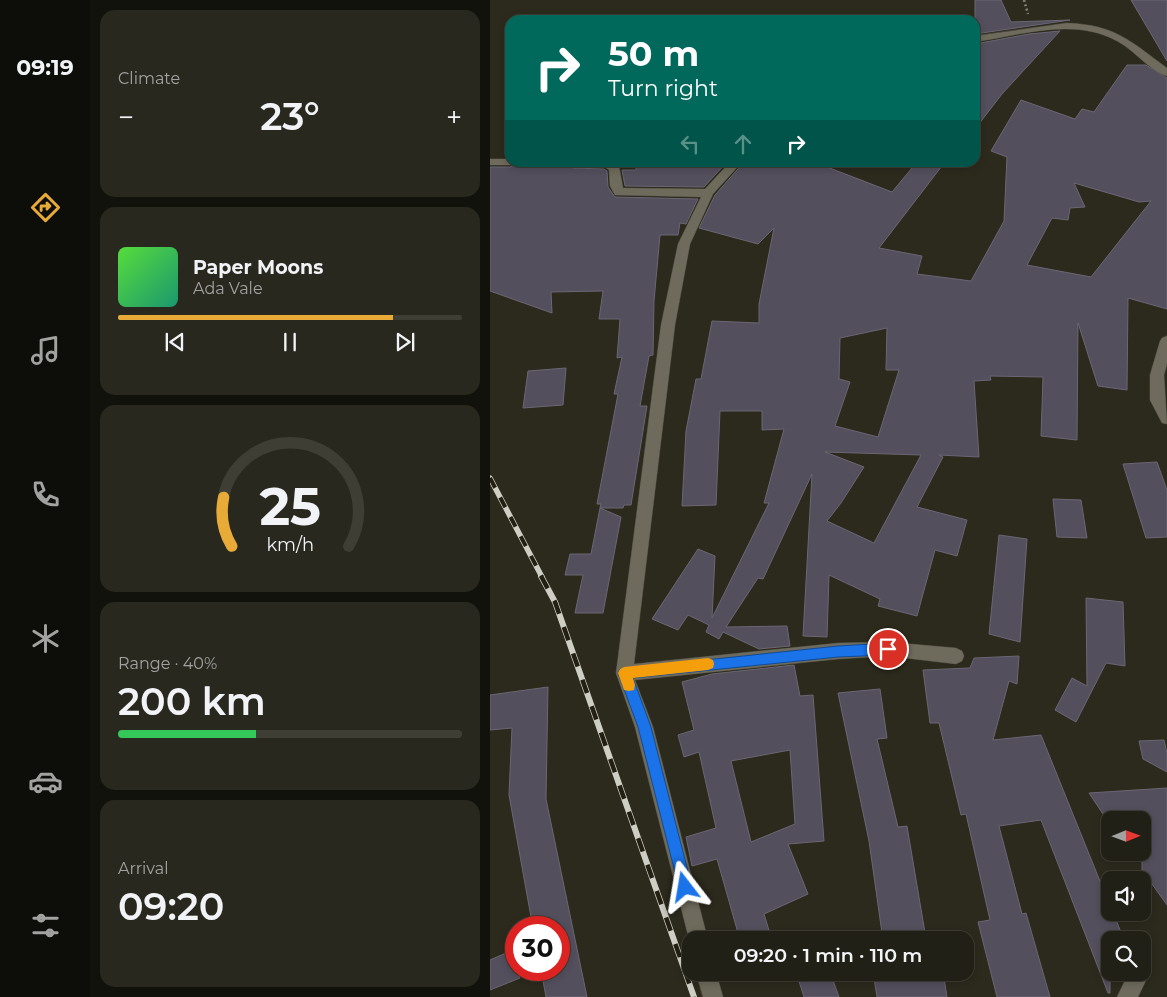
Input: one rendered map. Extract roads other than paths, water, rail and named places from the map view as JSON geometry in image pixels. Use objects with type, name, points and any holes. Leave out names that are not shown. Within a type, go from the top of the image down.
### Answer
[{"type":"street","points":[[980,38],[1035,30],[1081,27],[1120,38],[1167,72]]},
{"type":"street","points":[[490,162],[505,162]]},
{"type":"street","points":[[613,167],[615,168],[616,186],[619,192],[708,193]]},
{"type":"street","points":[[696,931],[644,727],[624,673],[668,325],[684,244],[708,193],[732,167]]},
{"type":"street","points":[[1167,341],[1157,375],[1157,400],[1167,419]]},
{"type":"street","points":[[624,673],[838,651],[888,649],[956,656]]},
{"type":"street","points":[[709,981],[713,997]]},
{"type":"street","points":[[1127,997],[1135,981]]},
{"type":"railway","points":[[490,478],[542,577]]},
{"type":"railway","points":[[541,576],[555,602],[694,997]]}]
